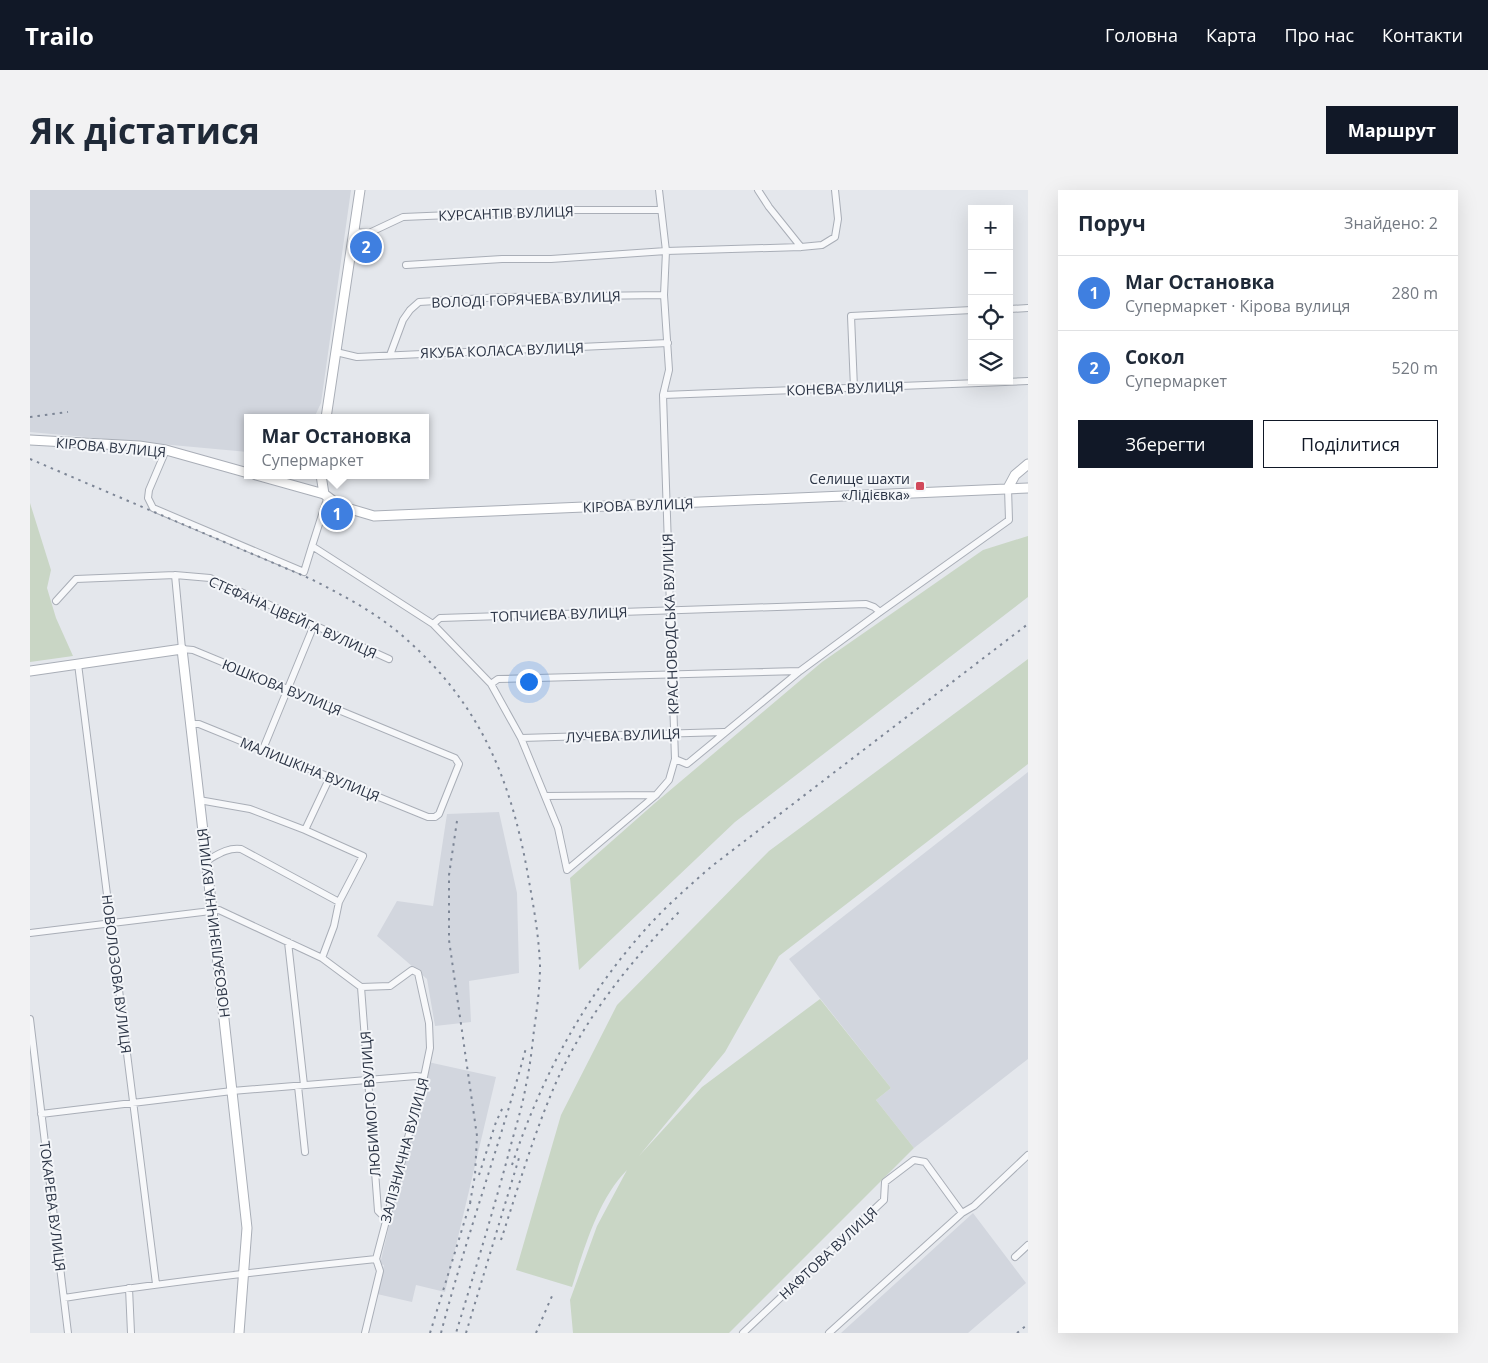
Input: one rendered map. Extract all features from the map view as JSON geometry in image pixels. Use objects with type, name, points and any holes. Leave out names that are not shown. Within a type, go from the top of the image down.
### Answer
[{"type":"main road","points":[[327,414],[360,190]]},
{"type":"main road","name":"КІРОВА ВУЛИЦЯ","points":[[30,440],[139,446],[166,450],[244,472]]},
{"type":"main road","points":[[1008,488],[1015,475],[1028,464]]},
{"type":"main road","name":"КІРОВА ВУЛИЦЯ","points":[[270,479],[326,495],[340,506],[374,516],[1028,488]]},
{"type":"main road","points":[[322,479],[326,495]]},
{"type":"main road","name":"ЮШКОВА ВУЛИЦЯ","points":[[30,671],[182,649]]},
{"type":"main road","name":"НОВОЗАЛІЗНИЧНА ВУЛИЦЯ","points":[[182,649],[247,1228],[239,1333]]},
{"type":"street","name":"КРАСНОВОДСЬКА ВУЛИЦЯ","points":[[659,190],[666,251],[664,294],[669,370],[663,395],[665,504],[675,760]]},
{"type":"street","points":[[758,190],[801,248]]},
{"type":"street","points":[[406,265],[550,259],[666,251],[801,248],[822,245],[835,237],[838,219],[834,190]]},
{"type":"street","name":"КУРСАНТІВ ВУЛИЦЯ","points":[[354,232],[369,233],[405,217],[573,210],[661,210]]},
{"type":"street","name":"ВОЛОДІ ГОРЯЧЕВА ВУЛИЦЯ","points":[[390,355],[403,320],[419,302],[502,297],[664,294]]},
{"type":"street","points":[[1013,309],[1028,308]]},
{"type":"street","points":[[854,388],[851,316],[968,310]]},
{"type":"street","name":"ЯКУБА КОЛАСА ВУЛИЦЯ","points":[[336,352],[356,356],[668,343]]},
{"type":"street","name":"КОНЄВА ВУЛИЦЯ","points":[[663,395],[1028,381]]},
{"type":"street","points":[[166,450],[149,490],[148,498],[153,508],[304,572],[326,495]]},
{"type":"street","points":[[312,546],[433,624],[491,684],[521,738],[545,796],[558,828],[567,870],[656,795],[669,780],[675,760],[687,764],[800,671],[1010,520],[1008,488]]},
{"type":"street","name":"СТЕФАНА ЦВЕЙГА ВУЛИЦЯ","points":[[56,601],[76,579],[175,575],[210,578],[389,659]]},
{"type":"street","name":"НОВОЗАЛІЗНИЧНА ВУЛИЦЯ","points":[[175,575],[182,649]]},
{"type":"street","name":"ТОПЧИЄВА ВУЛИЦЯ","points":[[433,624],[440,618],[866,604],[880,612]]},
{"type":"street","points":[[263,749],[314,625]]},
{"type":"street","name":"ЮШКОВА ВУЛИЦЯ","points":[[182,649],[193,650],[458,760],[458,767],[439,814],[435,817],[428,817]]},
{"type":"street","name":"НОВОЛОЗОВА ВУЛИЦЯ","points":[[78,664],[156,1284]]},
{"type":"street","points":[[491,684],[498,679],[800,671]]},
{"type":"street","name":"МАЛИШКІНА ВУЛИЦЯ","points":[[190,724],[199,724],[263,749],[428,817]]},
{"type":"street","name":"ЛУЧЕВА ВУЛИЦЯ","points":[[521,738],[725,732]]},
{"type":"street","points":[[305,830],[330,777]]},
{"type":"street","points":[[545,796],[656,795]]},
{"type":"street","points":[[199,800],[250,809],[305,830],[363,856],[339,902],[334,926],[322,958]]},
{"type":"street","points":[[206,861],[226,850],[241,849],[339,902]]},
{"type":"street","points":[[30,934],[212,910],[225,912],[322,958],[362,987]]},
{"type":"street","points":[[288,942],[305,1152]]},
{"type":"street","name":"ЗАЛІЗНИЧНА ВУЛИЦЯ","points":[[362,987],[390,986],[412,970],[418,973],[429,1023],[430,1048],[376,1259],[380,1270],[364,1333]]},
{"type":"street","name":"ЛЮБИМОГО ВУЛИЦЯ","points":[[362,987],[378,1211],[387,1216]]},
{"type":"street","name":"ТОКАРЕВА ВУЛИЦЯ","points":[[30,1019],[68,1333]]},
{"type":"street","points":[[41,1114],[232,1091],[416,1076],[424,1077]]},
{"type":"street","points":[[829,1333],[962,1213],[974,1206],[1028,1155]]},
{"type":"street","name":"НАФТОВА ВУЛИЦЯ","points":[[742,1333],[884,1200],[885,1182],[914,1160],[925,1162],[962,1213]]},
{"type":"street","points":[[1015,1257],[1028,1245]]},
{"type":"street","points":[[64,1298],[244,1272],[376,1259]]},
{"type":"street","points":[[129,1288],[131,1333]]},
{"type":"shaded area","points":[[30,190],[351,190],[321,403],[316,414],[244,414],[244,452],[30,432]]},
{"type":"shaded area","points":[[1028,772],[1028,1059],[914,1148],[876,1100],[891,1088],[789,959]]},
{"type":"shaded area","points":[[499,812],[517,893],[519,973],[469,981],[471,1022],[435,1026],[427,979],[377,936],[397,901],[433,906],[447,814]]},
{"type":"shaded area","points":[[428,1062],[496,1077],[445,1292],[416,1285],[412,1302],[377,1294],[384,1265],[380,1264]]},
{"type":"shaded area","points":[[973,1213],[1026,1283],[968,1333],[841,1333]]},
{"type":"green space","points":[[30,503],[51,570],[47,588],[56,618],[73,656],[30,662]]},
{"type":"green space","points":[[1028,536],[1028,597],[735,822],[579,970],[570,878],[655,803],[822,662],[983,550]]},
{"type":"green space","points":[[1028,659],[1028,764],[779,956],[725,1052],[639,1156],[702,1087],[820,999],[891,1088],[876,1100],[914,1148],[729,1333],[573,1333],[570,1300],[597,1226],[627,1170],[608,1195],[600,1210],[587,1241],[572,1287],[516,1270],[561,1115],[617,1005],[769,851]]},
{"type":"railway","points":[[30,417],[68,412]]},
{"type":"railway","points":[[30,459],[311,579],[372,613],[405,638],[432,664],[474,719],[490,748],[503,779],[522,845],[531,892],[540,966],[531,1058],[522,1103],[496,1200],[456,1333]]},
{"type":"railway","points":[[512,1165],[536,1101],[566,1041],[601,985],[651,923],[712,866],[1028,624]]},
{"type":"railway","points":[[457,821],[449,875],[449,940],[477,1136],[475,1175],[470,1203]]},
{"type":"railway","points":[[501,1240],[545,1110],[563,1067],[591,1018],[608,995],[643,951],[681,910]]},
{"type":"railway","points":[[441,1333],[526,1048]]},
{"type":"railway","points":[[479,1175],[496,1122],[503,1107]]},
{"type":"railway","points":[[466,1333],[519,1158]]},
{"type":"railway","points":[[430,1333],[472,1197]]},
{"type":"railway","points":[[536,1333],[552,1296]]},
{"type":"railway","points":[[1017,1333],[1028,1324]]},
{"type":"place","name":"Сокол","points":[[366,247]]},
{"type":"place","name":"Селище шахти «Лідієвка»","points":[[920,486]]},
{"type":"place","name":"Маг Остановка","points":[[337,514]]}]
